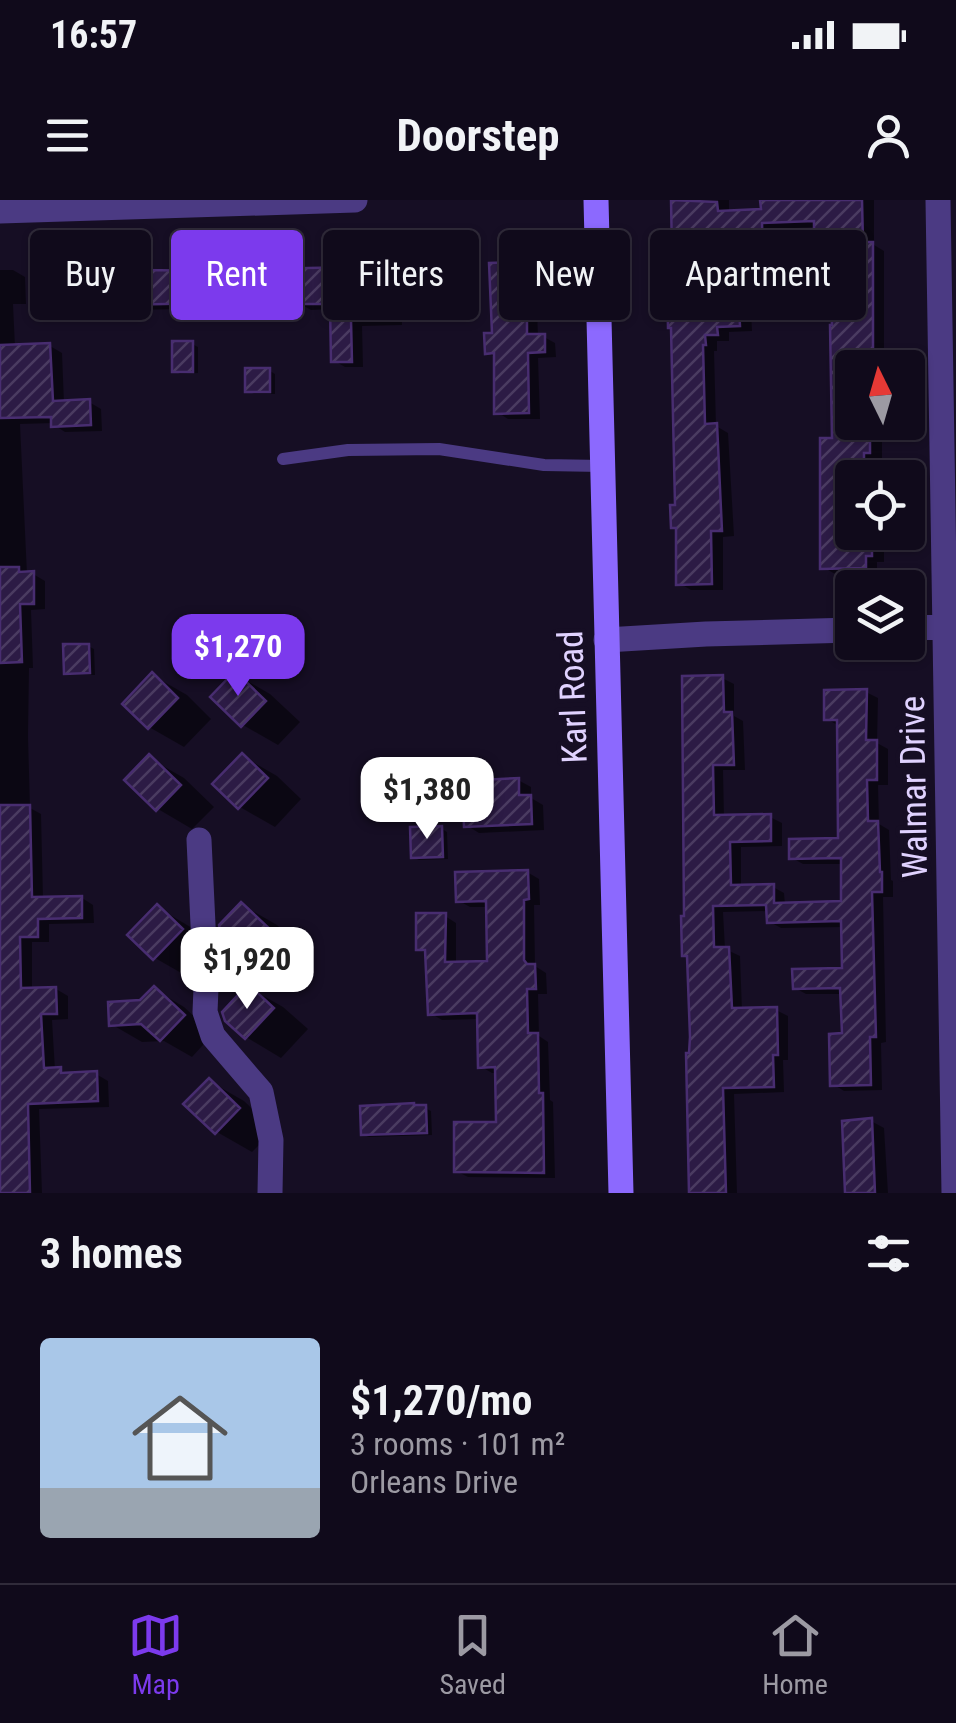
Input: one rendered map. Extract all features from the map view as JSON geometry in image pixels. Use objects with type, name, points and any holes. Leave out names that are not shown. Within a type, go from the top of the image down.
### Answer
[{"type":"main road","name":"Karl Road","points":[[596,200],[621,1193]]},
{"type":"street","points":[[0,211],[355,200]]},
{"type":"street","name":"Walmar Drive","points":[[938,200],[951,627],[954,1193]]},
{"type":"street","points":[[925,628],[951,627]]},
{"type":"street","points":[[606,640],[835,630]]},
{"type":"street","points":[[199,840],[205,1012],[213,1036],[261,1092],[271,1140],[270,1193]]},
{"type":"lane","points":[[283,459],[348,450],[440,449],[544,465],[602,466]]},
{"type":"building","points":[[671,200],[717,202],[718,211],[761,209],[760,200],[862,200],[863,230],[814,230],[814,221],[762,223],[762,230],[672,230]]},
{"type":"building","points":[[866,242],[873,242],[873,350],[835,350],[835,440],[870,440],[870,453],[864,453],[864,460],[835,460],[835,550],[872,550],[872,556],[866,556],[866,568],[820,569],[820,438],[832,438],[832,320],[866,320]]},
{"type":"building","points":[[489,263],[499,263],[499,320],[527,320],[527,334],[545,334],[545,352],[528,353],[529,413],[494,414],[494,353],[485,354],[484,333],[492,333]]},
{"type":"building","points":[[303,268],[323,268],[323,304],[303,304]]},
{"type":"building","points":[[151,270],[171,270],[171,304],[151,304]]},
{"type":"building","points":[[330,320],[351,320],[352,362],[331,362]]},
{"type":"building","points":[[668,320],[740,320],[740,326],[717,327],[718,335],[705,335],[703,345],[705,424],[717,423],[722,531],[711,531],[712,584],[676,585],[676,528],[671,528],[670,505],[675,505]]},
{"type":"building","points":[[172,341],[193,341],[193,372],[172,372]]},
{"type":"building","points":[[50,343],[53,401],[90,399],[91,425],[51,427],[51,417],[0,418],[0,345]]},
{"type":"building","points":[[245,368],[270,368],[270,392],[245,392]]},
{"type":"building","points":[[0,567],[34,571],[34,604],[20,604],[22,662],[0,663]]},
{"type":"building","points":[[63,644],[89,644],[90,673],[64,674]]},
{"type":"building","points":[[235,671],[266,701],[241,727],[210,697]]},
{"type":"building","points":[[152,672],[178,698],[148,729],[122,704]]},
{"type":"building","points":[[723,675],[724,712],[732,712],[734,765],[713,765],[714,815],[771,814],[771,841],[730,842],[731,885],[774,884],[774,903],[841,901],[841,858],[789,859],[789,839],[838,838],[837,720],[824,720],[824,690],[867,689],[866,740],[877,740],[877,780],[867,780],[868,821],[878,821],[882,872],[882,892],[872,892],[876,1037],[870,1037],[871,1085],[830,1086],[829,1034],[842,1033],[840,988],[793,989],[792,969],[842,968],[841,921],[767,923],[766,905],[713,906],[714,947],[729,947],[732,1008],[777,1007],[778,1055],[773,1055],[774,1087],[723,1088],[726,1193],[689,1193],[686,1053],[690,1037],[687,956],[682,956],[681,916],[682,676]]},
{"type":"building","points":[[242,753],[268,778],[238,809],[212,784]]},
{"type":"building","points":[[149,754],[181,785],[156,811],[124,780]]},
{"type":"building","points":[[519,778],[519,795],[531,795],[532,824],[464,827],[463,798],[482,797],[481,780]]},
{"type":"building","points":[[0,805],[30,805],[32,897],[82,896],[82,918],[38,919],[38,937],[20,937],[21,988],[56,987],[57,1014],[41,1014],[44,1068],[61,1067],[61,1073],[97,1071],[98,1101],[28,1104],[30,1193],[0,1193]]},
{"type":"building","points":[[442,826],[443,857],[411,858],[410,827]]},
{"type":"building","points":[[528,870],[524,960],[535,964],[536,989],[527,989],[528,1033],[538,1033],[544,1173],[454,1172],[454,1122],[496,1122],[495,1067],[478,1068],[477,1013],[428,1015],[425,950],[416,950],[416,913],[446,913],[445,962],[487,961],[486,901],[456,902],[455,872]]},
{"type":"building","points":[[241,902],[273,932],[248,958],[220,932],[219,925]]},
{"type":"building","points":[[157,904],[183,929],[153,960],[127,935]]},
{"type":"building","points":[[248,984],[274,1008],[245,1039],[225,1021],[222,1012]]},
{"type":"building","points":[[154,986],[185,1015],[160,1041],[141,1024],[109,1026],[108,1002],[140,1000]]},
{"type":"building","points":[[209,1078],[240,1108],[215,1134],[183,1104]]},
{"type":"building","points":[[426,1105],[427,1133],[361,1135],[360,1106]]},
{"type":"building","points":[[872,1118],[875,1193],[845,1193],[842,1121]]}]
